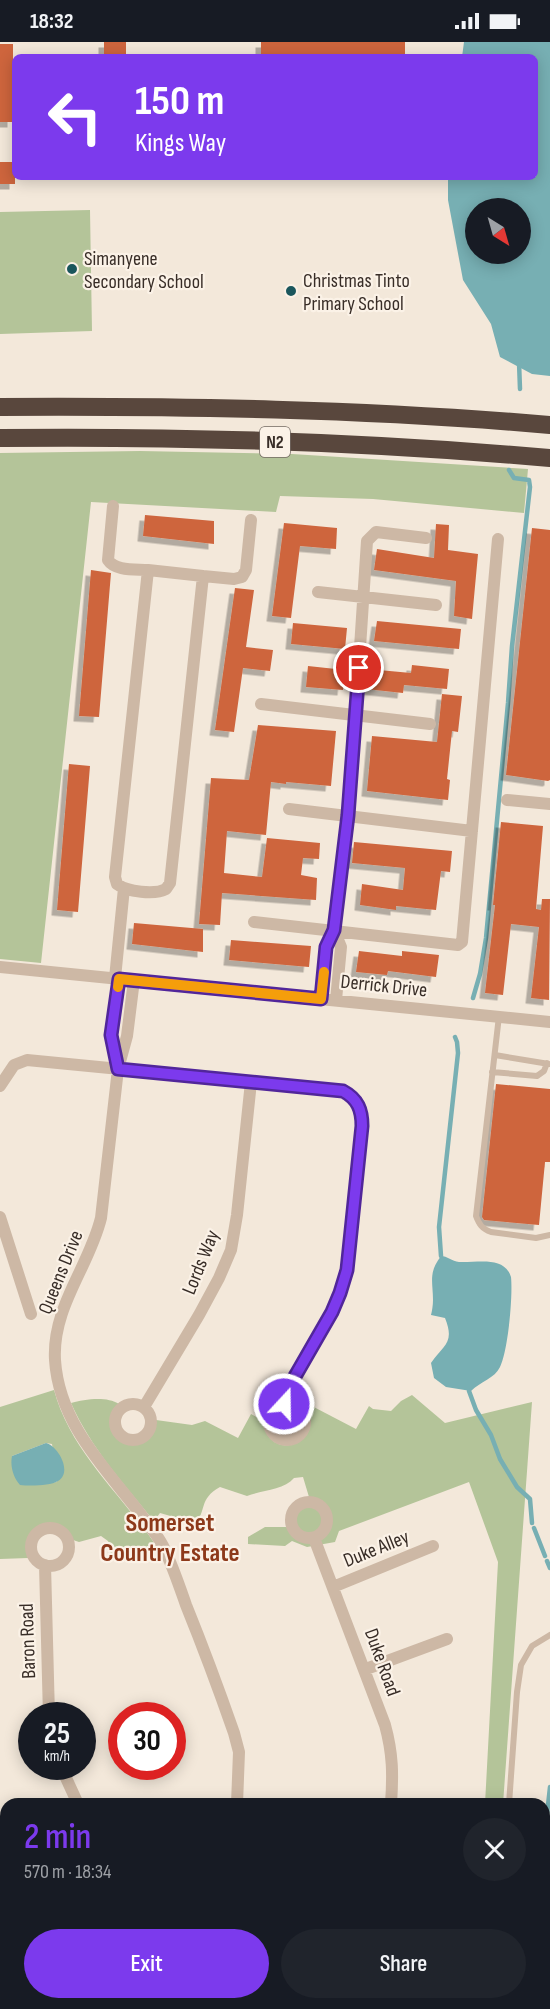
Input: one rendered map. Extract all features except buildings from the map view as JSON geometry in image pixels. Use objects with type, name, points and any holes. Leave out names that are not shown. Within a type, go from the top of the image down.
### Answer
[{"type":"highway","name":"N2","points":[[0,407],[124,406],[250,409],[379,414],[550,425]]},
{"type":"highway","name":"N2","points":[[0,438],[205,439],[460,450],[550,458]]},
{"type":"street","points":[[113,506],[107,556],[110,564],[117,567],[203,576],[234,579],[242,577],[246,570],[251,520]]},
{"type":"street","points":[[321,999],[326,947],[334,930],[348,815],[357,716],[366,545],[369,536],[376,532],[426,538]]},
{"type":"street","points":[[254,922],[460,944],[498,538]]},
{"type":"street","points":[[148,570],[115,877],[117,884],[124,888],[162,892],[170,883],[203,576]]},
{"type":"street","points":[[318,592],[436,605]]},
{"type":"street","points":[[261,704],[430,724]]},
{"type":"street","points":[[507,800],[550,804]]},
{"type":"street","points":[[289,809],[472,831]]},
{"type":"street","name":"Queens Drive","points":[[118,1069],[111,1035],[124,888]]},
{"type":"street","points":[[334,930],[341,947],[336,1000]]},
{"type":"street","name":"Derrick Drive","points":[[0,967],[550,1022]]},
{"type":"street","name":"Queens Drive","points":[[134,980],[127,1036],[118,1069],[101,1218],[96,1237],[61,1314],[55,1360],[61,1392],[77,1432],[153,1531],[168,1558],[234,1733],[239,1761],[237,1798]]},
{"type":"street","points":[[0,1086],[14,1065],[27,1060],[343,1091],[355,1099],[359,1106],[362,1126],[347,1270],[332,1312],[286,1392],[284,1404]]},
{"type":"street","name":"Lords Way","points":[[144,1407],[199,1315],[231,1250],[237,1215],[251,1082]]},
{"type":"street","points":[[0,1217],[31,1314]]},
{"type":"street","name":"Duke Road","points":[[314,1538],[366,1669],[385,1725],[392,1751],[391,1798]]},
{"type":"street","name":"Duke Alley","points":[[333,1587],[433,1546]]},
{"type":"street","name":"Baron Road","points":[[45,1565],[49,1702]]},
{"type":"street","points":[[366,1669],[447,1639]]},
{"type":"street","points":[[67,1780],[75,1798]]},
{"type":"lane","points":[[499,1016],[476,1216],[484,1230],[491,1232],[536,1238],[550,1235]]},
{"type":"lane","points":[[492,1072],[537,1076],[544,1071],[548,1063],[495,1055]]},
{"type":"lane","points":[[509,1798],[521,1665],[532,1646],[550,1635]]},
{"type":"green space","points":[[90,210],[92,331],[0,334],[0,212]]},
{"type":"green space","points":[[140,451],[292,454],[528,469],[524,513],[373,499],[280,496],[276,512],[91,502],[41,963],[0,959],[0,453]]},
{"type":"green space","points":[[54,1390],[72,1434],[157,1547],[112,1559],[108,1541],[101,1536],[79,1542],[73,1540],[60,1525],[51,1523],[36,1529],[31,1535],[28,1558],[0,1559],[0,1407]],"holes":[[[46,1443],[52,1444],[57,1482],[25,1485],[12,1456]]]},
{"type":"green space","points":[[412,1395],[445,1423],[532,1402],[503,1798],[485,1798],[498,1562],[469,1482],[339,1531],[335,1542],[307,1547],[292,1541],[285,1546],[248,1544],[248,1537],[265,1527],[286,1527],[287,1516],[294,1503],[309,1497],[303,1477],[294,1478],[285,1485],[247,1496],[220,1487],[208,1496],[199,1519],[195,1523],[160,1513],[154,1521],[98,1450],[71,1403],[102,1399],[119,1404],[111,1416],[111,1427],[116,1436],[125,1442],[135,1444],[145,1442],[153,1434],[156,1420],[192,1425],[205,1421],[238,1438],[251,1414],[264,1421],[267,1434],[274,1442],[284,1445],[302,1440],[307,1432],[309,1422],[305,1409],[308,1404],[356,1429],[369,1406],[373,1409],[391,1411],[401,1401]]},
{"type":"water","points":[[464,42],[550,42],[550,376],[532,374],[500,357],[491,324],[463,280],[448,200],[448,180],[538,180],[538,54],[462,54]]},
{"type":"water","points":[[441,1256],[459,1262],[496,1263],[507,1270],[511,1277],[509,1323],[503,1359],[495,1374],[471,1391],[446,1387],[434,1378],[431,1363],[447,1343],[449,1333],[445,1318],[431,1315],[433,1273]]},
{"type":"water","points":[[46,1443],[55,1449],[62,1460],[64,1472],[62,1477],[50,1484],[20,1485],[11,1464],[12,1456]]},
{"type":"waterway","points":[[519,362],[520,389]]},
{"type":"waterway","points":[[473,998],[486,938],[512,646],[530,487],[529,480],[514,478],[509,470]]},
{"type":"waterway","points":[[441,1256],[439,1227],[458,1053],[455,1037]]},
{"type":"waterway","points":[[469,1391],[500,1459],[517,1487],[530,1499],[532,1523]]},
{"type":"waterway","points":[[534,1528],[545,1556]]},
{"type":"waterway","points":[[547,1561],[550,1568]]},
{"type":"waterway","points":[[549,1798],[550,1787]]},
{"type":"slow traffic","points":[[118,987],[119,979],[321,999],[324,972]]},
{"type":"place","name":"Simanyene Secondary School","points":[[72,269]]},
{"type":"place","name":"Christmas Tinto Primary School","points":[[291,291]]},
{"type":"district","name":"Somerset Country Estate","points":[[170,1537]]},
{"type":"route","points":[[284,1404],[286,1392],[332,1312],[347,1270],[362,1126],[359,1106],[355,1099],[343,1091],[118,1069],[111,1035],[119,979],[321,999],[326,947],[334,930],[348,815],[359,668]]}]
